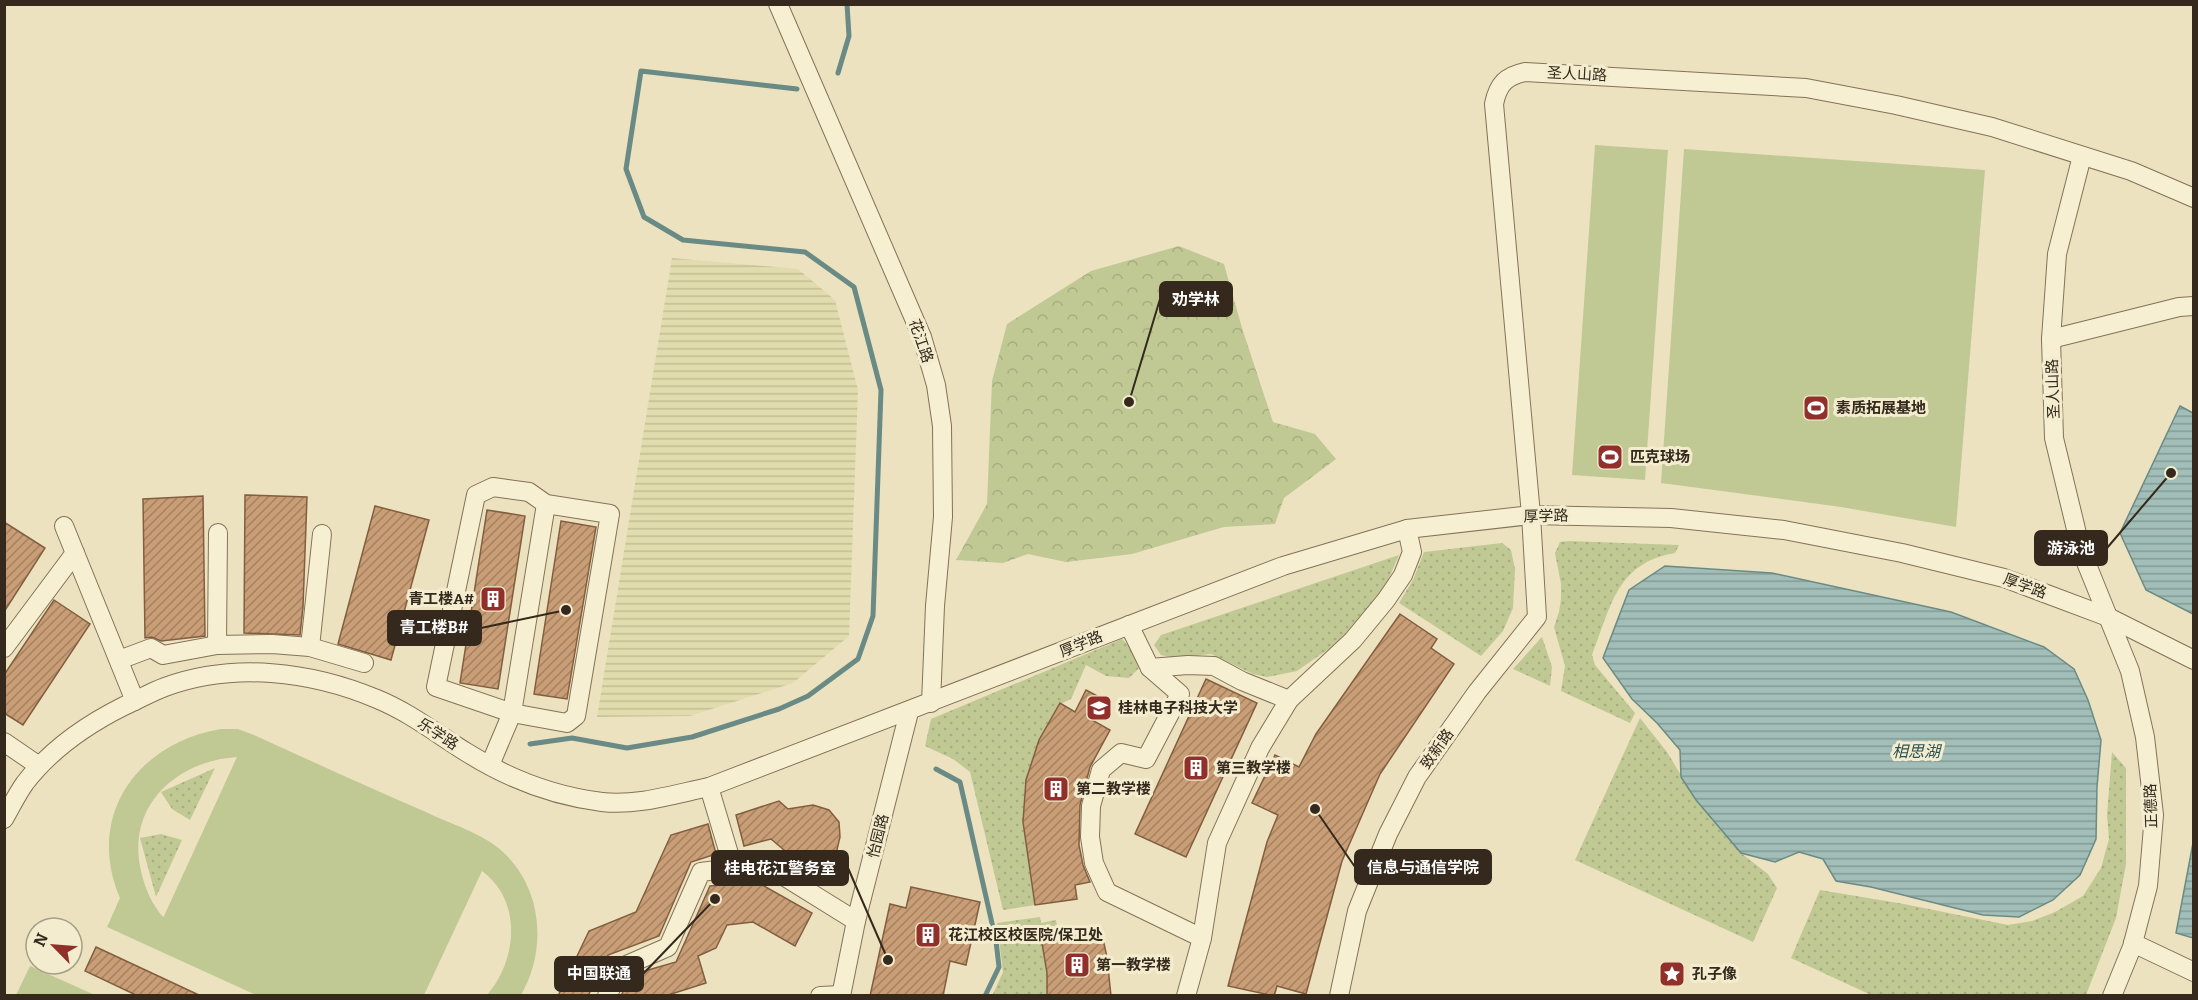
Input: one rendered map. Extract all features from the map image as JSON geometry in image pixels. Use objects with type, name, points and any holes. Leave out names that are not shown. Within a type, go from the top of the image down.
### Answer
[{"type":"street","name":"花江路","points":[[778,4],[922,337],[936,385],[942,426],[943,517],[935,606],[931,703]]},
{"type":"street","name":"圣人山路","points":[[1531,515],[1494,104],[1497,90],[1503,81],[1512,75],[1525,72],[1806,88],[1896,105],[1992,127],[2131,171],[2193,198]]},
{"type":"street","name":"圣人山路","points":[[2082,156],[2057,254],[2051,339],[2054,438],[2081,550],[2108,617]]},
{"type":"street","points":[[2051,339],[2179,307],[2193,306]]},
{"type":"street","points":[[493,488],[529,492],[546,504],[610,514],[576,716],[567,723],[512,713],[436,687],[476,495],[493,488]]},
{"type":"street","points":[[490,765],[512,713],[546,504]]},
{"type":"street","name":"厚学路","points":[[909,712],[1283,566],[1407,529],[1531,515],[1671,518],[1784,530],[1902,553],[2004,578],[2108,617],[2193,660]]},
{"type":"street","name":"致新路","points":[[1339,996],[1357,911],[1388,834],[1417,777],[1477,692],[1537,617],[1531,515]]},
{"type":"street","points":[[64,526],[135,701]]},
{"type":"street","points":[[1186,996],[1202,938],[1217,843],[1260,748],[1289,700],[1353,640],[1386,600],[1403,574],[1412,552],[1407,529]]},
{"type":"street","points":[[217,645],[218,533]]},
{"type":"street","points":[[310,647],[322,534]]},
{"type":"street","points":[[4,648],[75,554]]},
{"type":"street","name":"正德路","points":[[2108,617],[2130,671],[2145,737],[2154,815],[2148,886],[2133,943],[2112,996]]},
{"type":"street","points":[[1129,625],[1150,668],[1180,694],[1146,759],[1121,753],[1101,770],[1091,806],[1090,837],[1094,863],[1107,892],[1202,938]]},
{"type":"street","points":[[119,660],[151,648],[163,655],[217,645],[272,644],[310,647],[364,663]]},
{"type":"street","points":[[1150,668],[1188,665],[1214,666],[1242,681],[1289,700]]},
{"type":"street","name":"乐学路","points":[[4,819],[24,785],[39,766],[55,750],[83,730],[164,687],[194,678],[225,673],[287,673],[378,699],[414,718],[516,780],[602,802],[652,799],[709,787],[909,712]]},
{"type":"street","name":"怡园路","points":[[841,995],[856,921],[909,712]]},
{"type":"street","points":[[4,742],[39,766]]},
{"type":"street","points":[[709,787],[733,867]]},
{"type":"street","points":[[607,996],[622,967],[668,946],[701,872],[764,864],[856,921]]},
{"type":"street","points":[[2133,943],[2193,972]]},
{"type":"street","points":[[820,996],[841,995]]},
{"type":"shaded area","points":[[672,258],[798,269],[835,300],[858,390],[849,636],[793,683],[690,716],[597,717]]},
{"type":"green space","points":[[1595,145],[1668,150],[1645,480],[1572,475]]},
{"type":"green space","name":"素质拓展基地","points":[[1684,149],[1985,170],[1956,527],[1841,507],[1661,483]]},
{"type":"green space","points":[[1179,246],[1224,264],[1273,422],[1315,434],[1336,459],[1284,498],[1275,524],[1224,527],[1132,554],[1066,562],[1028,554],[1003,563],[956,560],[987,504],[992,381],[1007,324],[1091,271]]},
{"type":"green space","points":[[1560,542],[1679,545],[1675,553],[1655,558],[1640,566],[1628,577],[1611,604],[1592,655],[1595,665],[1635,713],[1630,723],[1561,691],[1565,666],[1554,627],[1561,599],[1561,584],[1555,553]]},
{"type":"green space","points":[[1502,543],[1511,550],[1515,569],[1513,608],[1503,631],[1481,656],[1399,603],[1413,580],[1424,552]]},
{"type":"green space","points":[[1399,555],[1386,585],[1359,621],[1330,648],[1297,671],[1267,677],[1253,674],[1211,654],[1174,658],[1161,655],[1154,645],[1161,635]]},
{"type":"green space","points":[[1542,637],[1552,667],[1550,686],[1513,669]]},
{"type":"green space","points":[[1122,639],[1135,652],[1139,668],[1129,678],[1106,676],[1086,665],[1071,699],[1060,704],[1026,780],[1023,822],[1035,905],[1003,910],[970,772],[953,759],[925,746],[931,719]]},
{"type":"green space","points":[[1640,718],[1667,752],[1696,800],[1741,853],[1768,874],[1777,888],[1753,942],[1575,860]]},
{"type":"green space","points":[[221,729],[238,729],[466,829],[495,845],[516,867],[526,884],[537,920],[535,959],[521,995],[487,995],[505,966],[511,932],[510,914],[504,898],[495,884],[482,871],[424,995],[256,995],[107,927],[120,898],[111,868],[109,839],[114,812],[126,788],[143,767],[165,750],[191,737]],"holes":[[[237,757],[164,916],[152,901],[141,871],[138,848],[141,826],[149,807],[160,791],[194,767],[215,760]]]},
{"type":"green space","points":[[2112,752],[2126,768],[2126,864],[2116,918],[2086,995],[1871,995],[1791,958],[1820,890],[2008,925],[2032,921],[2055,912],[2083,896],[2101,868],[2109,839],[2107,815]]},
{"type":"green space","points":[[215,768],[190,820],[172,809],[161,792]]},
{"type":"green space","points":[[161,834],[182,840],[156,897],[140,838]]},
{"type":"green space","points":[[1040,917],[1041,923],[1056,920],[1059,939],[1042,943],[1047,973],[1047,995],[992,996],[1003,972],[997,923]]},
{"type":"green space","points":[[25,976],[52,976],[95,995],[16,995]]},
{"type":"water","points":[[2180,406],[2193,413],[2193,614],[2146,590],[2120,533]]},
{"type":"water","name":"相思湖","points":[[1665,566],[1772,573],[1951,612],[2044,647],[2074,669],[2088,700],[2101,740],[2096,839],[2080,875],[2053,900],[2019,917],[1983,915],[1871,887],[1836,881],[1823,859],[1799,852],[1775,862],[1741,853],[1696,800],[1681,777],[1680,750],[1632,699],[1603,658],[1629,590]]},
{"type":"water","points":[[2193,843],[2193,938],[2176,933]]},
{"type":"building","points":[[245,495],[307,497],[300,635],[244,633]]},
{"type":"building","points":[[203,496],[205,636],[161,641],[152,637],[145,638],[143,499]]},
{"type":"building","points":[[375,506],[429,520],[391,660],[338,644]]},
{"type":"building","name":"青工楼A#","points":[[487,510],[525,516],[498,689],[460,683]]},
{"type":"building","points":[[561,521],[596,527],[567,699],[534,694]]},
{"type":"building","points":[[4,522],[45,548],[4,612]]},
{"type":"building","points":[[54,600],[90,624],[23,725],[4,713],[4,675]]},
{"type":"building","points":[[1400,614],[1437,639],[1431,648],[1454,664],[1380,774],[1342,861],[1306,994],[1277,986],[1274,996],[1228,986],[1267,842],[1278,815],[1252,803],[1275,755],[1299,767],[1316,734]]},
{"type":"building","name":"第三教学楼","points":[[1206,679],[1257,703],[1186,857],[1135,834]]},
{"type":"building","name":"第二教学楼","points":[[1086,690],[1103,699],[1092,720],[1110,730],[1090,767],[1080,805],[1079,845],[1083,865],[1090,882],[1075,885],[1077,899],[1035,905],[1023,822],[1026,780],[1039,740],[1060,703],[1075,712]]},
{"type":"building","points":[[779,801],[788,809],[813,805],[829,810],[839,822],[840,837],[836,854],[825,859],[816,877],[771,839],[744,846],[736,815]]},
{"type":"building","points":[[708,824],[716,854],[691,862],[659,936],[608,955],[588,996],[558,996],[589,931],[636,912],[671,835]]},
{"type":"building","points":[[757,882],[812,913],[795,946],[753,922],[727,925],[716,948],[698,956],[706,983],[665,996],[621,996],[631,975],[676,962],[710,886]]},
{"type":"building","name":"花江校区校医院/保卫处","points":[[911,887],[980,902],[966,965],[950,961],[943,996],[870,996],[890,904],[906,908]]},
{"type":"building","name":"第一教学楼","points":[[1101,930],[1107,957],[1111,996],[1047,996],[1047,973],[1042,943]]},
{"type":"building","points":[[96,947],[201,996],[138,996],[85,971]]},
{"type":"waterway","points":[[838,73],[849,36],[847,4]]},
{"type":"waterway","points":[[530,744],[572,738],[627,748],[692,737],[779,709],[808,696],[858,659],[873,616],[881,390],[854,287],[805,252],[683,240],[644,217],[626,169],[641,71],[797,89]]},
{"type":"waterway","points":[[936,769],[960,782],[996,941],[999,967],[985,996]]},
{"type":"place","name":"劝学林","points":[[1129,402]]},
{"type":"place","name":"素质拓展基地","points":[[1816,408]]},
{"type":"place","name":"匹克球场","points":[[1610,457]]},
{"type":"place","name":"游泳池","points":[[2171,473]]},
{"type":"place","name":"青工楼A#","points":[[493,599]]},
{"type":"place","name":"青工楼B#","points":[[566,610]]},
{"type":"place","name":"桂林电子科技大学","points":[[1099,708]]},
{"type":"place","name":"第三教学楼","points":[[1196,768]]},
{"type":"place","name":"第二教学楼","points":[[1056,789]]},
{"type":"place","name":"信息与通信学院","points":[[1315,809]]},
{"type":"place","name":"中国联通","points":[[715,899]]},
{"type":"place","name":"花江校区校医院/保卫处","points":[[928,935]]},
{"type":"place","name":"桂电花江警务室","points":[[888,960]]},
{"type":"place","name":"第一教学楼","points":[[1077,965]]},
{"type":"place","name":"孔子像","points":[[1672,974]]}]
